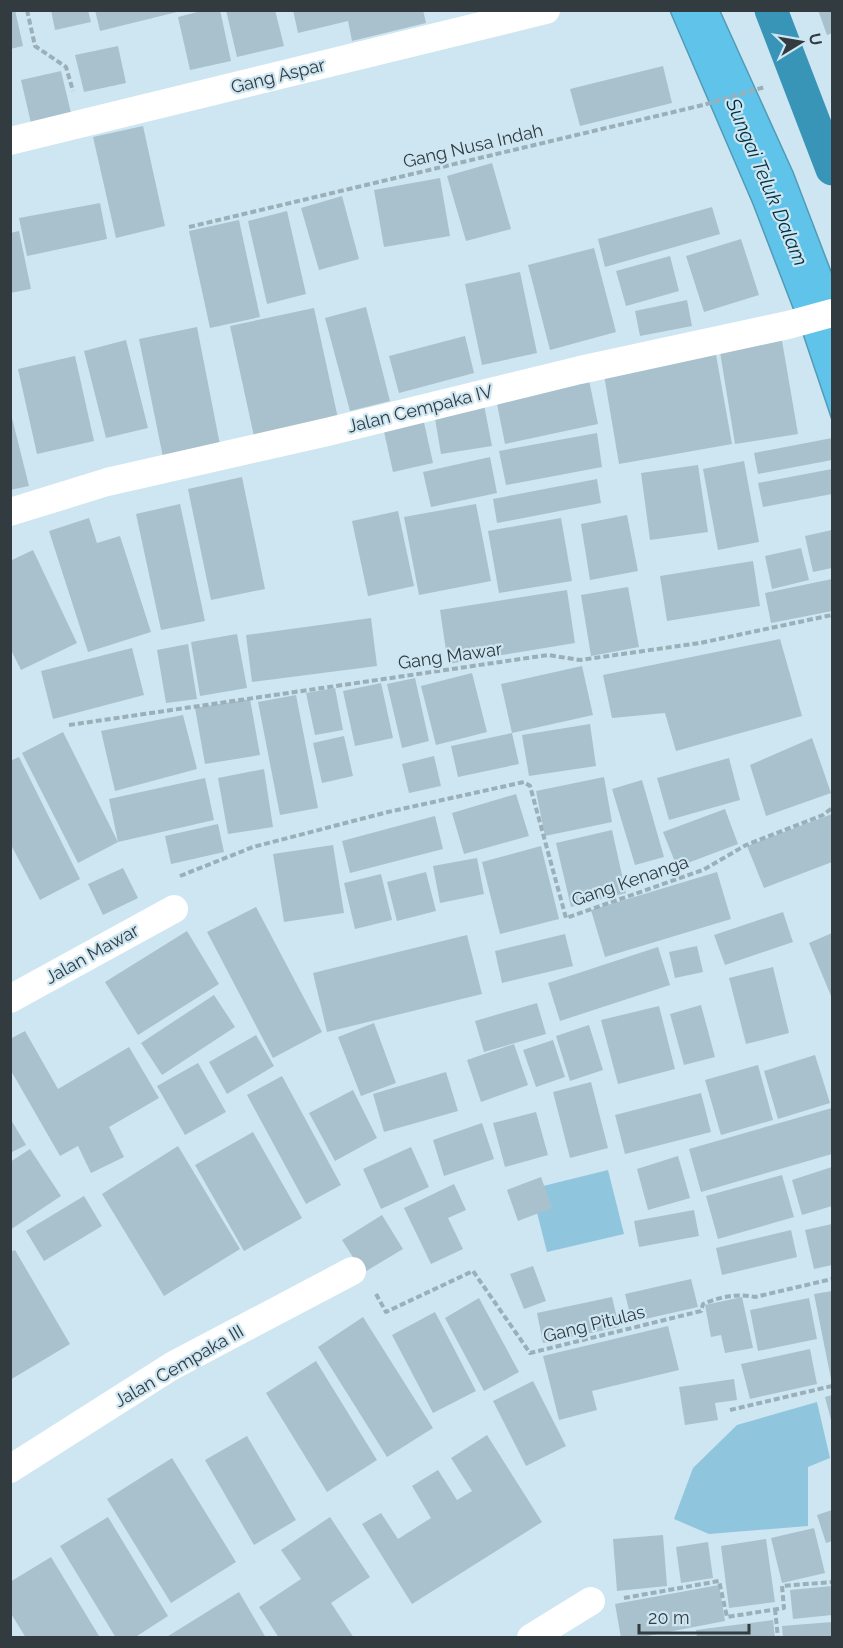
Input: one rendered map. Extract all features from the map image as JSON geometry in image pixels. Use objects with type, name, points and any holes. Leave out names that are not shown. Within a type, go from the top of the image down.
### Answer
[{"type":"highway","points":[[771,10],[832,169]]},
{"type":"street","name":"Gang Aspar","points":[[10,141],[546,10]]},
{"type":"street","name":"Jalan Cempaka IV","points":[[10,512],[107,482],[832,313]]},
{"type":"street","name":"Jalan Mawar","points":[[10,999],[174,909]]},
{"type":"street","name":"Jalan Cempaka III","points":[[10,1469],[172,1366],[352,1271]]},
{"type":"street","points":[[531,1638],[591,1601]]},
{"type":"path","points":[[27,10],[35,46],[66,67],[82,123]]},
{"type":"path","name":"Gang Nusa Indah","points":[[189,227],[703,105],[763,87]]},
{"type":"path","name":"Gang Mawar","points":[[69,725],[548,655],[580,660],[700,643],[832,615]]},
{"type":"path","name":"Gang Kenanga","points":[[174,909],[179,876],[253,848],[388,812],[524,782],[530,786],[566,918],[703,870],[746,845],[823,815],[832,807]]},
{"type":"path","name":"Gang Pitulas","points":[[352,1271],[365,1277],[387,1312],[473,1271],[530,1353],[701,1311],[703,1304],[715,1299],[744,1295],[754,1297],[832,1279]]},
{"type":"path","points":[[730,1410],[832,1386]]},
{"type":"path","points":[[591,1601],[611,1600],[718,1581],[727,1617],[784,1608],[782,1586],[832,1582]]},
{"type":"path","points":[[775,1609],[778,1638]]},
{"type":"shaded area","points":[[608,1170],[624,1234],[547,1252],[531,1189]]},
{"type":"shaded area","points":[[817,1402],[830,1458],[808,1467],[808,1526],[709,1534],[674,1519],[693,1468],[737,1425]]},
{"type":"water","name":"Sungai Teluk Dalam","points":[[670,11],[720,11],[793,172],[832,274],[832,420],[803,334],[753,204]]},
{"type":"building","points":[[10,10],[15,10],[23,46],[10,49]]},
{"type":"building","points":[[51,10],[88,10],[91,22],[55,30]]},
{"type":"building","points":[[95,10],[181,10],[181,11],[100,31]]},
{"type":"building","points":[[205,10],[220,10],[231,61],[190,70],[178,17]]},
{"type":"building","points":[[226,10],[275,10],[284,46],[237,57]]},
{"type":"building","points":[[293,10],[423,10],[426,23],[352,41],[348,21],[298,33]]},
{"type":"building","points":[[818,10],[832,10],[832,33],[827,35]]},
{"type":"building","points":[[118,46],[126,83],[84,92],[75,55]]},
{"type":"building","points":[[663,66],[672,103],[580,126],[570,89]]},
{"type":"building","points":[[61,71],[71,113],[31,123],[21,80]]},
{"type":"building","points":[[143,126],[165,226],[116,238],[93,137]]},
{"type":"building","points":[[492,163],[511,229],[466,241],[447,176]]},
{"type":"building","points":[[440,178],[450,236],[384,247],[374,190]]},
{"type":"building","points":[[342,196],[359,259],[319,270],[301,208]]},
{"type":"building","points":[[100,203],[107,239],[27,256],[19,218]]},
{"type":"building","points":[[712,207],[720,234],[605,267],[598,239]]},
{"type":"building","points":[[287,211],[306,294],[267,304],[248,221]]},
{"type":"building","points":[[239,220],[260,317],[210,328],[189,231]]},
{"type":"building","points":[[19,231],[31,289],[10,293],[10,233]]},
{"type":"building","points":[[741,239],[759,295],[704,312],[686,256]]},
{"type":"building","points":[[594,248],[616,332],[550,350],[528,265]]},
{"type":"building","points":[[670,256],[679,291],[626,306],[616,271]]},
{"type":"building","points":[[520,272],[537,353],[482,365],[465,284]]},
{"type":"building","points":[[687,300],[692,326],[640,336],[635,311]]},
{"type":"building","points":[[366,307],[390,401],[350,411],[325,318]]},
{"type":"building","points":[[314,308],[339,423],[255,441],[230,326]]},
{"type":"building","points":[[197,327],[221,450],[164,462],[139,339]]},
{"type":"building","points":[[781,335],[798,434],[735,444],[719,346]]},
{"type":"building","points":[[465,336],[474,373],[399,393],[389,356]]},
{"type":"building","points":[[126,340],[148,428],[106,438],[84,351]]},
{"type":"building","points":[[715,349],[732,444],[619,464],[603,369]]},
{"type":"building","points":[[75,356],[94,441],[37,454],[18,369]]},
{"type":"building","points":[[589,380],[598,424],[505,444],[496,399]]},
{"type":"building","points":[[484,405],[492,446],[441,454],[434,413]]},
{"type":"building","points":[[10,410],[29,486],[10,490]]},
{"type":"building","points":[[423,418],[433,463],[393,472],[383,427]]},
{"type":"building","points":[[597,433],[602,467],[506,485],[499,451]]},
{"type":"building","points":[[832,438],[832,460],[758,474],[754,453]]},
{"type":"building","points":[[490,457],[497,493],[431,507],[423,472]]},
{"type":"building","points":[[744,461],[759,542],[718,550],[703,469]]},
{"type":"building","points":[[698,465],[708,532],[650,540],[641,473]]},
{"type":"building","points":[[832,469],[832,494],[763,507],[758,483]]},
{"type":"building","points":[[242,477],[265,589],[211,600],[188,489]]},
{"type":"building","points":[[597,479],[601,503],[497,523],[493,499]]},
{"type":"building","points":[[180,504],[205,621],[161,630],[136,514]]},
{"type":"building","points":[[476,504],[491,581],[419,595],[404,517]]},
{"type":"building","points":[[398,511],[414,586],[368,596],[352,521]]},
{"type":"building","points":[[627,515],[638,571],[590,580],[581,524]]},
{"type":"building","points":[[89,518],[97,543],[120,536],[151,632],[88,652],[49,531]]},
{"type":"building","points":[[561,518],[572,581],[499,593],[488,531]]},
{"type":"building","points":[[832,530],[832,568],[813,572],[805,536]]},
{"type":"building","points":[[801,548],[809,580],[772,589],[765,556]]},
{"type":"building","points":[[33,550],[77,643],[21,670],[10,648],[10,561]]},
{"type":"building","points":[[753,561],[760,606],[667,621],[660,576]]},
{"type":"building","points":[[832,579],[832,611],[771,623],[765,593]]},
{"type":"building","points":[[628,587],[639,647],[591,656],[581,595]]},
{"type":"building","points":[[567,590],[575,643],[448,664],[440,610]]},
{"type":"building","points":[[371,618],[377,666],[252,682],[246,635]]},
{"type":"building","points":[[237,634],[247,688],[200,696],[191,642]]},
{"type":"building","points":[[780,639],[802,716],[676,751],[665,713],[612,718],[603,675]]},
{"type":"building","points":[[188,644],[197,699],[166,703],[157,650]]},
{"type":"building","points":[[132,648],[144,695],[53,719],[41,671]]},
{"type":"building","points":[[582,666],[593,715],[512,733],[501,684]]},
{"type":"building","points":[[472,673],[487,732],[436,745],[421,686]]},
{"type":"building","points":[[415,678],[429,741],[402,748],[387,684]]},
{"type":"building","points":[[381,683],[393,738],[355,746],[343,691]]},
{"type":"building","points":[[335,688],[343,730],[315,735],[306,693]]},
{"type":"building","points":[[296,695],[318,808],[280,815],[258,702]]},
{"type":"building","points":[[250,699],[260,755],[205,764],[195,708]]},
{"type":"building","points":[[183,715],[197,769],[115,791],[101,731]]},
{"type":"building","points":[[590,724],[596,766],[529,776],[522,735]]},
{"type":"building","points":[[63,732],[118,842],[78,863],[22,753]]},
{"type":"building","points":[[512,733],[519,764],[458,777],[451,746]]},
{"type":"building","points":[[344,736],[353,776],[322,783],[313,743]]},
{"type":"building","points":[[812,738],[831,793],[766,816],[750,765]]},
{"type":"building","points":[[434,756],[441,786],[409,793],[402,764]]},
{"type":"building","points":[[19,757],[80,879],[40,900],[10,843],[10,761]]},
{"type":"building","points":[[729,758],[740,800],[669,820],[657,778]]},
{"type":"building","points":[[264,769],[273,827],[228,834],[218,778]]},
{"type":"building","points":[[604,777],[612,822],[545,836],[536,791]]},
{"type":"building","points":[[205,778],[214,820],[118,842],[109,799]]},
{"type":"building","points":[[642,780],[664,857],[635,865],[612,789]]},
{"type":"building","points":[[516,794],[529,836],[464,854],[452,813]]},
{"type":"building","points":[[725,809],[738,844],[677,867],[663,832]]},
{"type":"building","points":[[832,814],[832,862],[764,888],[747,846]]},
{"type":"building","points":[[435,816],[443,849],[350,873],[342,841]]},
{"type":"building","points":[[218,824],[224,852],[171,864],[165,836]]},
{"type":"building","points":[[612,830],[626,893],[571,907],[556,843]]},
{"type":"building","points":[[333,845],[344,913],[284,922],[273,854]]},
{"type":"building","points":[[541,846],[559,919],[500,934],[482,862]]},
{"type":"building","points":[[477,858],[484,894],[440,903],[433,866]]},
{"type":"building","points":[[123,868],[138,898],[103,915],[88,884]]},
{"type":"building","points":[[426,872],[436,911],[397,921],[387,882]]},
{"type":"building","points":[[717,872],[731,919],[605,957],[591,910]]},
{"type":"building","points":[[381,874],[392,920],[355,929],[344,883]]},
{"type":"building","points":[[256,907],[322,1032],[273,1058],[207,932]]},
{"type":"building","points":[[783,912],[793,942],[725,965],[714,935]]},
{"type":"building","points":[[187,931],[219,984],[138,1035],[105,982]]},
{"type":"building","points":[[832,933],[832,995],[831,996],[809,943]]},
{"type":"building","points":[[565,934],[573,966],[502,983],[495,951]]},
{"type":"building","points":[[467,935],[482,994],[327,1032],[313,973]]},
{"type":"building","points":[[697,946],[703,972],[675,978],[669,952]]},
{"type":"building","points":[[658,947],[670,985],[560,1021],[548,983]]},
{"type":"building","points":[[773,967],[789,1033],[746,1044],[729,978]]},
{"type":"building","points":[[214,995],[235,1027],[162,1075],[141,1043]]},
{"type":"building","points":[[537,1003],[546,1034],[484,1052],[475,1021]]},
{"type":"building","points":[[701,1005],[715,1057],[684,1065],[670,1014]]},
{"type":"building","points":[[659,1006],[675,1069],[618,1084],[601,1020]]},
{"type":"building","points":[[374,1023],[396,1083],[361,1096],[338,1037]]},
{"type":"building","points":[[589,1025],[603,1070],[570,1081],[556,1036]]},
{"type":"building","points":[[25,1031],[58,1089],[129,1047],[159,1098],[109,1127],[124,1157],[91,1173],[78,1146],[60,1156],[10,1069],[10,1039]]},
{"type":"building","points":[[256,1035],[274,1066],[227,1094],[209,1062]]},
{"type":"building","points":[[553,1040],[565,1077],[536,1087],[523,1050]]},
{"type":"building","points":[[514,1044],[528,1085],[481,1102],[467,1060]]},
{"type":"building","points":[[815,1055],[830,1103],[778,1119],[764,1071]]},
{"type":"building","points":[[198,1063],[226,1112],[185,1135],[157,1086]]},
{"type":"building","points":[[758,1065],[773,1120],[721,1135],[705,1080]]},
{"type":"building","points":[[446,1072],[458,1111],[384,1132],[373,1094]]},
{"type":"building","points":[[282,1076],[341,1185],[306,1204],[247,1095]]},
{"type":"building","points":[[591,1082],[608,1148],[570,1158],[553,1092]]},
{"type":"building","points":[[353,1090],[377,1138],[335,1161],[309,1113]]},
{"type":"building","points":[[701,1093],[711,1132],[625,1154],[615,1115]]},
{"type":"building","points":[[832,1108],[832,1154],[701,1192],[689,1149]]},
{"type":"building","points":[[536,1112],[548,1155],[505,1167],[493,1123]]},
{"type":"building","points":[[10,1118],[26,1145],[10,1153]]},
{"type":"building","points":[[482,1123],[494,1159],[444,1176],[433,1140]]},
{"type":"building","points":[[253,1132],[302,1218],[244,1251],[195,1165]]},
{"type":"building","points":[[178,1146],[240,1249],[164,1296],[102,1194]]},
{"type":"building","points":[[411,1147],[429,1187],[381,1209],[363,1169]]},
{"type":"building","points":[[30,1149],[61,1196],[10,1230],[10,1162]]},
{"type":"building","points":[[678,1156],[690,1198],[648,1210],[637,1169]]},
{"type":"building","points":[[832,1167],[832,1206],[802,1215],[792,1180]]},
{"type":"building","points":[[782,1175],[794,1217],[718,1239],[706,1196]]},
{"type":"building","points":[[541,1177],[552,1208],[518,1221],[507,1190]]},
{"type":"building","points":[[454,1184],[466,1210],[448,1218],[463,1249],[431,1264],[404,1208]]},
{"type":"building","points":[[84,1196],[102,1226],[44,1261],[26,1231]]},
{"type":"building","points":[[694,1210],[699,1236],[639,1247],[634,1221]]},
{"type":"building","points":[[382,1215],[403,1249],[363,1273],[342,1240]]},
{"type":"building","points":[[832,1224],[832,1265],[814,1269],[805,1230]]},
{"type":"building","points":[[791,1230],[797,1257],[722,1275],[716,1248]]},
{"type":"building","points":[[15,1250],[70,1344],[10,1380],[10,1252]]},
{"type":"building","points":[[533,1266],[546,1301],[524,1309],[510,1274]]},
{"type":"building","points":[[691,1279],[698,1307],[632,1322],[625,1294]]},
{"type":"building","points":[[832,1291],[832,1378],[831,1379],[814,1294]]},
{"type":"building","points":[[612,1297],[619,1327],[543,1343],[537,1313]]},
{"type":"building","points":[[742,1297],[753,1348],[725,1353],[721,1335],[711,1337],[705,1305]]},
{"type":"building","points":[[479,1298],[519,1372],[484,1391],[445,1318]]},
{"type":"building","points":[[809,1298],[817,1339],[758,1351],[750,1310]]},
{"type":"building","points":[[435,1312],[476,1391],[433,1413],[392,1335]]},
{"type":"building","points":[[363,1317],[433,1428],[387,1457],[318,1347]]},
{"type":"building","points":[[668,1326],[679,1370],[592,1391],[597,1410],[559,1420],[543,1356]]},
{"type":"building","points":[[810,1349],[817,1384],[750,1399],[741,1364]]},
{"type":"building","points":[[316,1361],[377,1460],[327,1492],[266,1393]]},
{"type":"building","points":[[734,1379],[737,1400],[715,1403],[718,1420],[685,1425],[679,1387]]},
{"type":"building","points":[[533,1381],[566,1446],[526,1466],[493,1401]]},
{"type":"building","points":[[832,1395],[832,1424],[825,1397]]},
{"type":"building","points":[[487,1435],[542,1522],[412,1604],[362,1524],[381,1513],[398,1539],[431,1518],[412,1486],[438,1470],[457,1500],[472,1491],[451,1458]]},
{"type":"building","points":[[247,1436],[296,1520],[254,1545],[205,1460]]},
{"type":"building","points":[[172,1458],[236,1562],[171,1603],[107,1499]]},
{"type":"building","points":[[832,1510],[832,1541],[826,1543],[817,1515]]},
{"type":"building","points":[[108,1517],[168,1616],[134,1638],[116,1638],[60,1546]]},
{"type":"building","points":[[330,1517],[370,1577],[331,1603],[354,1638],[279,1638],[259,1607],[301,1579],[281,1550]]},
{"type":"building","points":[[814,1528],[825,1573],[782,1583],[771,1538]]},
{"type":"building","points":[[663,1535],[667,1586],[617,1591],[613,1539]]},
{"type":"building","points":[[766,1539],[775,1602],[729,1608],[721,1546]]},
{"type":"building","points":[[708,1542],[713,1578],[681,1583],[676,1547]]},
{"type":"building","points":[[51,1557],[99,1636],[97,1638],[26,1638],[10,1612],[10,1582]]},
{"type":"building","points":[[719,1585],[725,1621],[637,1638],[621,1638],[615,1604]]},
{"type":"building","points":[[832,1586],[832,1615],[793,1619],[790,1590]]},
{"type":"building","points":[[239,1592],[266,1638],[165,1638]]},
{"type":"building","points":[[773,1620],[775,1638],[697,1638],[696,1630]]},
{"type":"building","points":[[832,1622],[832,1638],[783,1638],[782,1626]]}]
